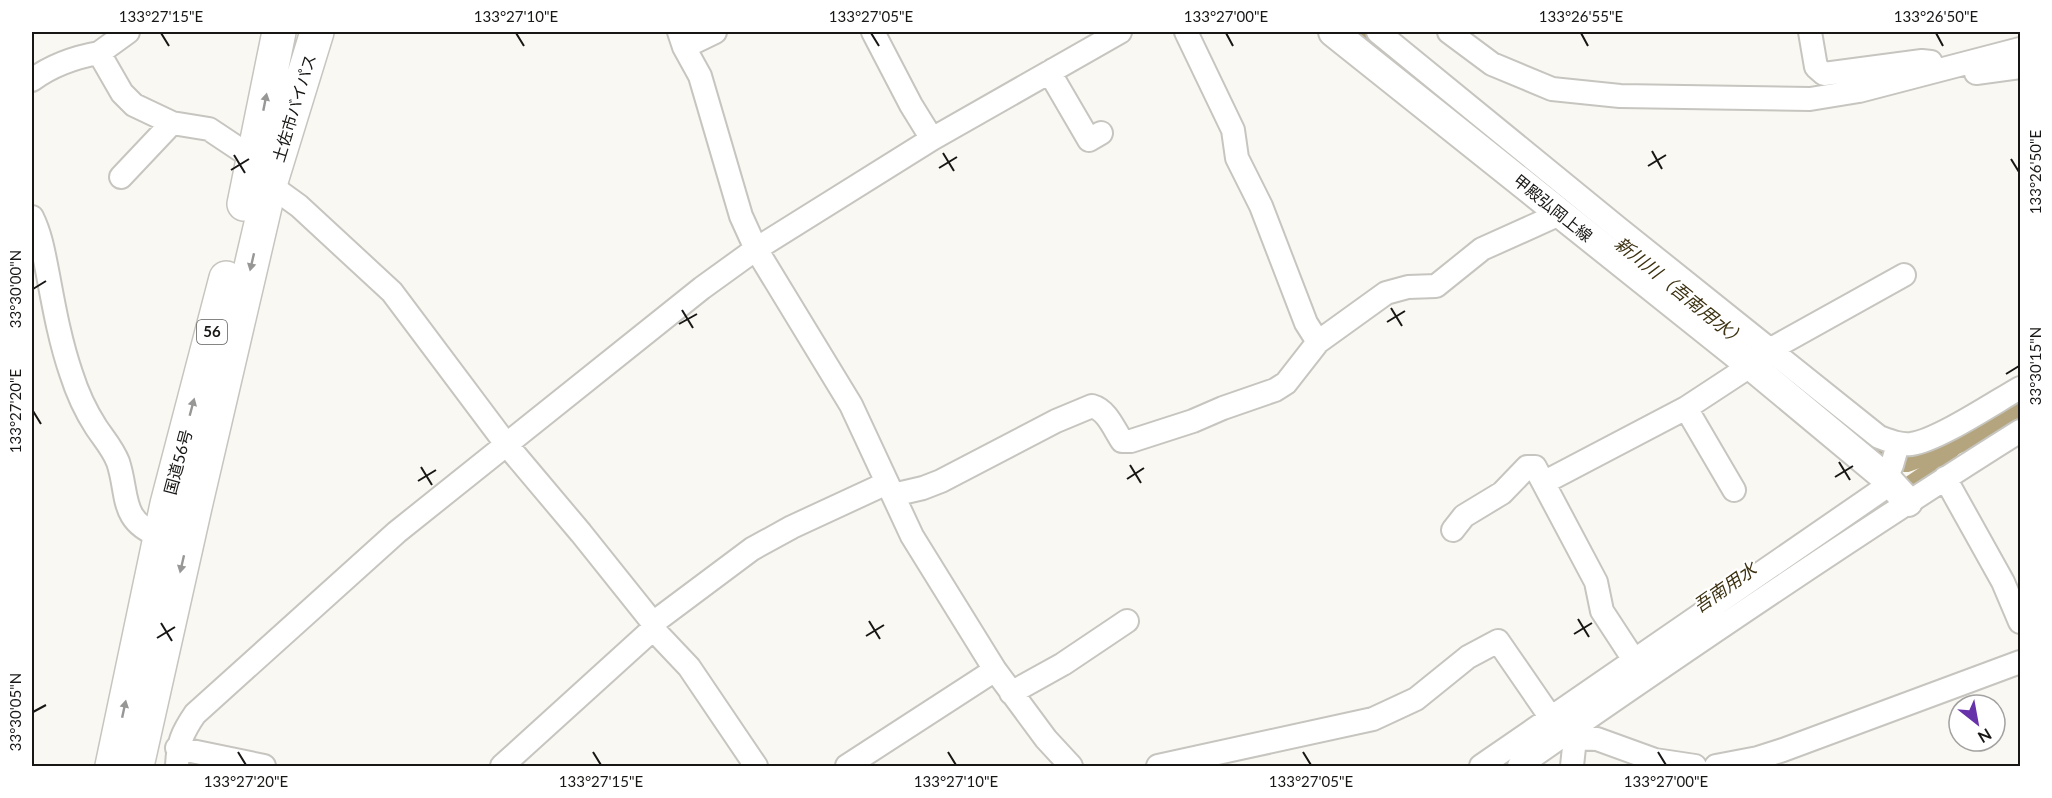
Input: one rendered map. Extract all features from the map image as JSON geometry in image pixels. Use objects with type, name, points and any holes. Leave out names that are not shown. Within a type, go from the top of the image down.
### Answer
[{"type":"highway","name":"土佐市バイパス","points":[[262,172],[279,32]]},
{"type":"highway","name":"土佐市バイパス","points":[[262,172],[317,32]]},
{"type":"highway","name":"国道56号","points":[[112,766],[160,536],[241,219],[262,172]]},
{"type":"highway","name":"国道56号","points":[[137,766],[195,507],[262,172]]},
{"type":"main road","name":"甲殿弘岡上線","points":[[1333,32],[1558,212],[1761,360],[1897,475]]},
{"type":"street","points":[[32,80],[45,71],[86,55],[99,53],[128,32]]},
{"type":"street","points":[[715,32],[682,39],[700,76],[741,216],[756,249],[851,405],[912,536],[995,670],[1046,739],[1071,766]]},
{"type":"street","points":[[873,32],[911,105],[932,139]]},
{"type":"street","points":[[264,766],[177,757],[184,730],[195,714],[397,532],[702,288],[756,249],[932,139],[1120,32]]},
{"type":"street","points":[[1186,32],[1233,130],[1237,158],[1261,207],[1306,323],[1318,342]]},
{"type":"street","points":[[1378,32],[1609,221],[1761,360]]},
{"type":"street","points":[[1449,32],[1492,64],[1552,89],[1620,96],[1810,99],[1859,92],[2020,49]]},
{"type":"street","points":[[1810,32],[1816,67],[1824,74],[1922,61],[1938,63],[1965,75],[2020,67]]},
{"type":"street","points":[[99,53],[122,93],[134,105],[172,123],[209,129],[262,172],[392,292],[506,444],[581,533],[653,626],[690,667],[756,766]]},
{"type":"street","points":[[1053,70],[1054,80],[1089,140],[1101,133]]},
{"type":"street","points":[[121,177],[172,123]]},
{"type":"street","points":[[501,766],[653,626],[752,549],[792,527],[890,489],[923,488],[941,481],[1056,421],[1092,406],[1098,407],[1105,414],[1122,441],[1131,441],[1193,421],[1275,390],[1286,383],[1318,342],[1386,293],[1408,286],[1436,286],[1482,249],[1551,218],[1558,212]]},
{"type":"street","points":[[32,217],[43,248],[63,349],[77,391],[87,412],[119,464],[124,499],[139,526],[160,536]]},
{"type":"street","points":[[1545,482],[1686,408],[1761,360],[1904,275]]},
{"type":"street","points":[[1481,766],[1561,729],[1779,588],[1897,475],[1914,444],[1933,437],[2020,388]]},
{"type":"street","points":[[1686,408],[1734,490]]},
{"type":"street","points":[[1519,766],[1634,660],[1880,491],[1897,475],[1945,478],[2020,431]]},
{"type":"street","points":[[1453,530],[1464,516],[1502,493],[1527,467],[1536,467],[1596,582],[1602,611],[1634,660]]},
{"type":"street","points":[[1945,478],[2003,582],[2020,622]]},
{"type":"street","points":[[1011,693],[1063,664],[1127,621]]},
{"type":"street","points":[[1158,766],[1373,719],[1416,699],[1468,657],[1498,641],[1561,729],[1572,766]]},
{"type":"street","points":[[1716,766],[1759,762],[2020,662]]},
{"type":"street","points":[[847,766],[995,670]]},
{"type":"street","points":[[1561,729],[1655,760],[1695,766]]},
{"type":"waterway","name":"新川川（吾南用水）","points":[[1362,32],[1398,60]]},
{"type":"waterway","name":"新川川（吾南用水）","points":[[1844,426],[1873,449],[1906,458],[1966,436],[2020,403]]},
{"type":"waterway","name":"吾南用水","points":[[1892,496],[1932,469],[1966,436]]},
{"type":"waterway","name":"吾南用水","points":[[1501,766],[1528,748]]}]
